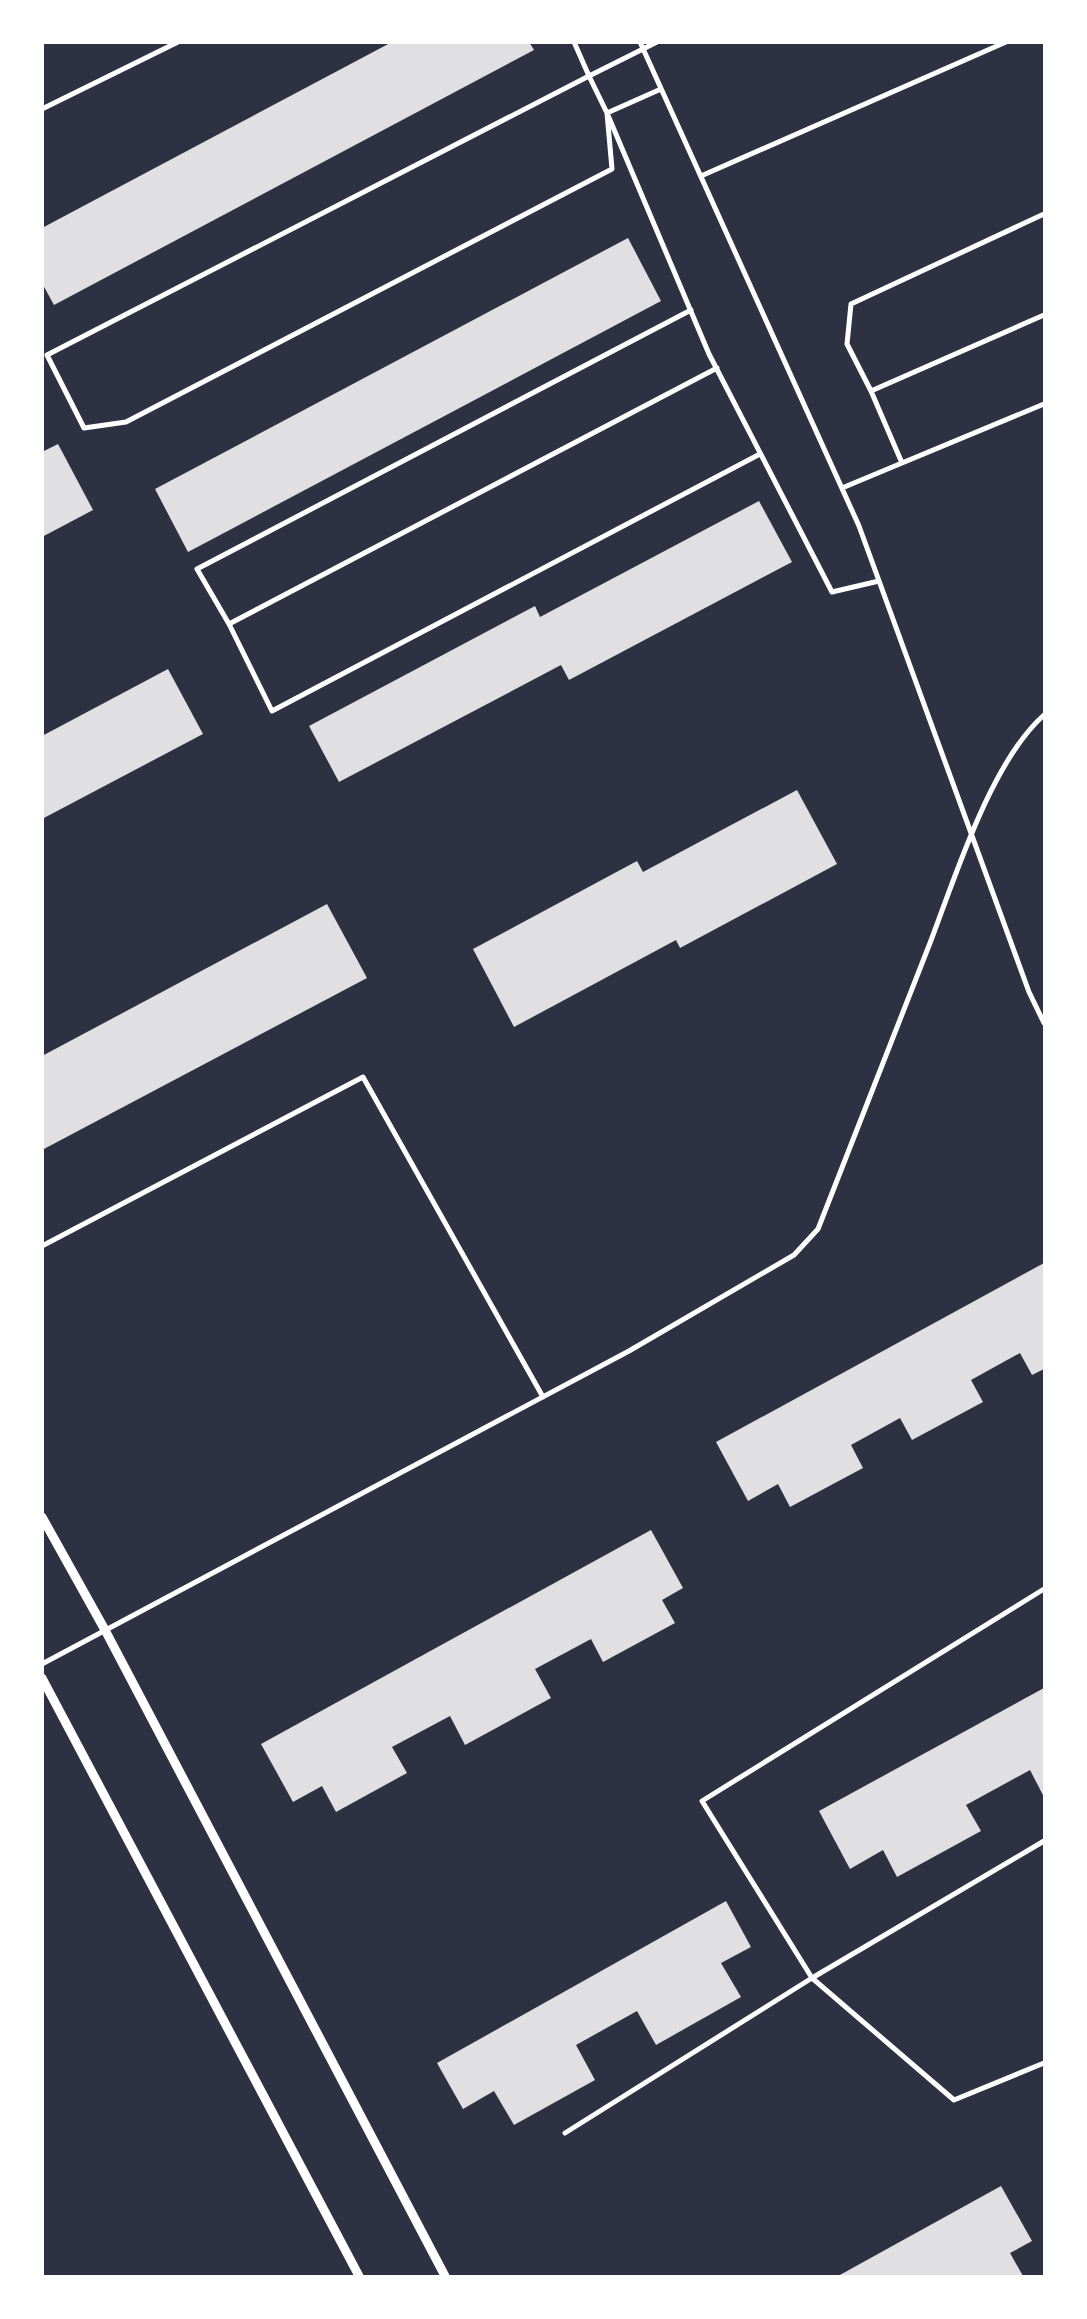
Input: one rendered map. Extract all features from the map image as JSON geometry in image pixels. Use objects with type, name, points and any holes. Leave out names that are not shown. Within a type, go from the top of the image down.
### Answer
[{"type":"street","points":[[42,109],[178,42]]},
{"type":"street","points":[[574,42],[607,113],[717,368],[832,592],[879,581]]},
{"type":"street","points":[[640,42],[859,526],[1029,992],[1044,1023]]},
{"type":"street","points":[[607,113],[612,169],[126,422],[84,428],[47,355],[657,42]]},
{"type":"street","points":[[701,176],[1006,42]]},
{"type":"street","points":[[607,113],[661,89]]},
{"type":"street","points":[[902,462],[871,391],[847,344],[851,304],[1044,214]]},
{"type":"street","points":[[691,310],[197,569],[229,624],[272,711],[760,454]]},
{"type":"street","points":[[871,391],[1044,315]]},
{"type":"street","points":[[229,624],[717,368]]},
{"type":"street","points":[[842,488],[1044,404]]},
{"type":"street","points":[[42,1664],[629,1351],[794,1255],[818,1229],[972,836],[997,778],[1029,728],[1044,715]]},
{"type":"street","points":[[42,1246],[363,1077],[543,1397]]},
{"type":"street","points":[[42,1517],[105,1630],[445,2276]]},
{"type":"street","points":[[1044,1589],[702,1801],[812,1978],[954,2100],[1044,2063]]},
{"type":"street","points":[[42,1678],[359,2276]]},
{"type":"street","points":[[565,2132],[812,1978],[1044,1841]]},
{"type":"building","points":[[392,42],[529,42],[534,50],[54,305],[42,283],[42,228]]},
{"type":"building","points":[[628,238],[661,301],[188,552],[155,489]]},
{"type":"building","points":[[58,444],[93,510],[42,537],[42,452]]},
{"type":"building","points":[[759,501],[792,562],[569,680],[561,665],[339,782],[309,726],[535,606],[540,617]]},
{"type":"building","points":[[168,669],[203,734],[42,819],[42,736]]},
{"type":"building","points":[[797,790],[837,864],[680,948],[676,940],[514,1027],[473,949],[637,861],[643,872]]},
{"type":"building","points":[[327,904],[367,978],[42,1150],[42,1056]]},
{"type":"building","points":[[1044,1263],[1044,1369],[1032,1375],[1020,1353],[971,1380],[983,1402],[912,1440],[900,1418],[851,1445],[863,1468],[790,1507],[778,1484],[748,1501],[716,1442]]},
{"type":"building","points":[[651,1530],[683,1588],[662,1600],[675,1623],[603,1662],[591,1639],[535,1669],[551,1698],[465,1745],[450,1716],[392,1747],[407,1773],[336,1812],[322,1786],[293,1802],[261,1744]]},
{"type":"building","points":[[1044,1688],[1044,1797],[1030,1770],[966,1805],[981,1831],[897,1877],[883,1850],[850,1869],[819,1811]]},
{"type":"building","points":[[726,1901],[751,1947],[721,1963],[741,1997],[656,2045],[637,2011],[576,2045],[595,2080],[514,2125],[494,2091],[463,2109],[437,2063]]},
{"type":"building","points":[[1001,2186],[1032,2241],[1010,2253],[1023,2276],[838,2276]]}]
